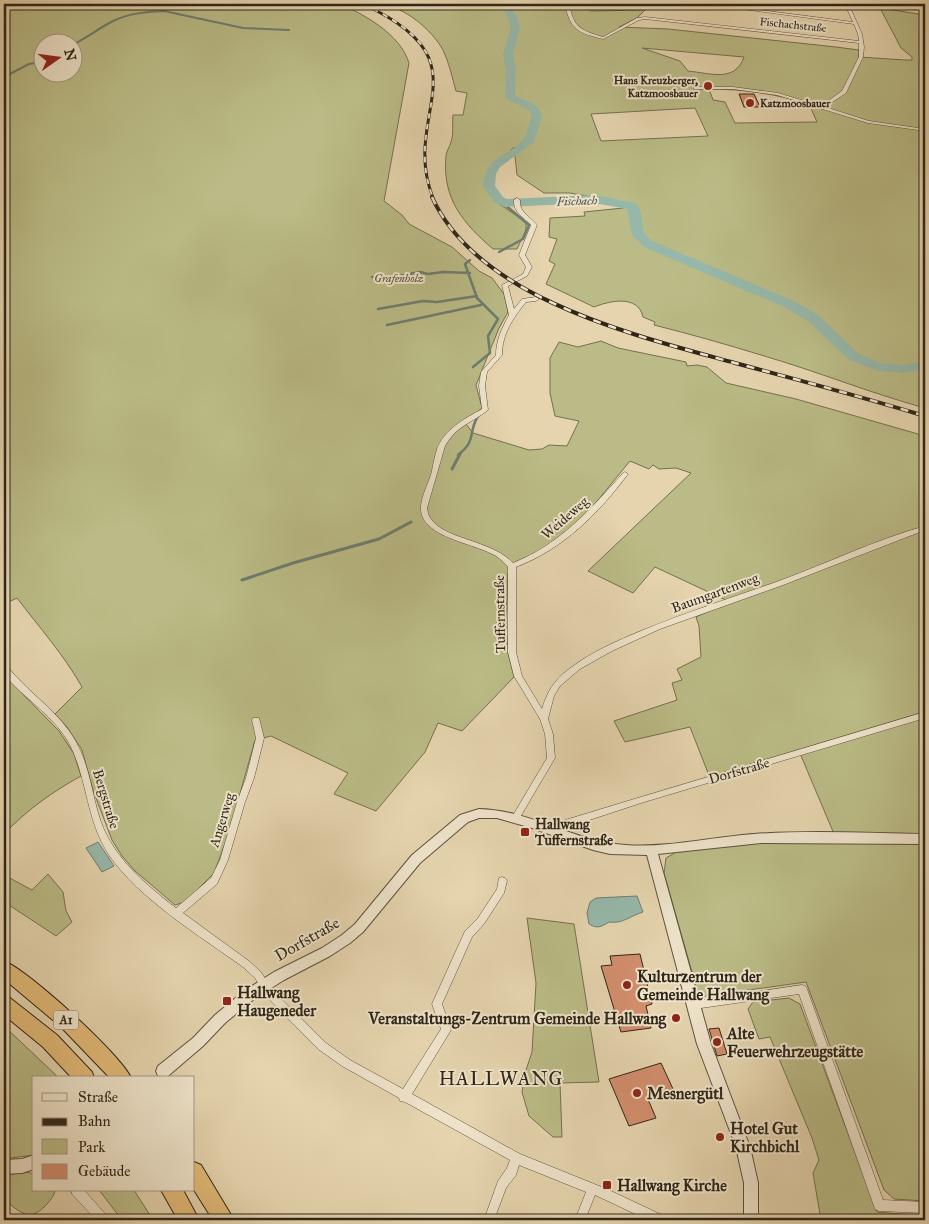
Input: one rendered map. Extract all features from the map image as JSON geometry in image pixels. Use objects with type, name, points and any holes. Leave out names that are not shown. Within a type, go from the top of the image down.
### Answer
[{"type":"highway","name":"A1","points":[[4,969],[30,988],[70,1023],[120,1076]]},
{"type":"highway","name":"A1","points":[[4,1004],[50,1041],[83,1076]]},
{"type":"highway","points":[[195,1174],[224,1220]]},
{"type":"highway","points":[[172,1192],[189,1220]]},
{"type":"street","name":"Fischachstraße","points":[[567,4],[570,18],[574,25],[603,38],[638,19],[645,18],[861,42]]},
{"type":"street","points":[[707,4],[854,23]]},
{"type":"street","points":[[826,4],[849,8],[855,4]]},
{"type":"street","points":[[822,107],[844,92],[860,57],[860,34],[849,8]]},
{"type":"street","points":[[695,88],[733,88],[770,93],[868,122],[925,130]]},
{"type":"street","points":[[512,315],[505,285],[525,275],[528,270],[528,264],[522,254],[534,225],[518,211],[517,203]]},
{"type":"street","points":[[512,315],[524,300],[536,299]]},
{"type":"street","name":"Tuffernstraße","points":[[512,315],[503,332],[499,345],[499,355],[484,372],[482,386],[485,410],[459,424],[443,443],[424,508],[427,519],[437,528],[449,535],[495,551],[505,557],[512,566],[512,652],[518,676],[544,719],[549,734],[551,758],[516,817]]},
{"type":"street","name":"Weideweg","points":[[512,566],[544,553],[577,528],[625,474]]},
{"type":"street","name":"Baumgartenweg","points":[[544,719],[549,700],[556,685],[583,664],[600,654],[645,632],[925,528]]},
{"type":"street","name":"Bergstraße","points":[[4,668],[66,732],[80,761],[88,794],[102,835],[114,856],[132,878],[246,964],[258,976],[269,993],[322,1046],[346,1063],[404,1097],[516,1158],[592,1189],[660,1220]]},
{"type":"street","name":"Dorfstraße","points":[[557,834],[562,825],[925,715]]},
{"type":"street","name":"Angerweg","points":[[177,912],[214,881],[224,860],[250,778],[260,738],[256,720]]},
{"type":"street","name":"Dorfstraße","points":[[163,1071],[198,1042],[232,1007],[264,984],[304,964],[346,939],[359,928],[416,859],[471,814],[487,812],[516,817],[591,846],[611,849],[651,849],[763,838],[925,839]]},
{"type":"street","points":[[651,849],[707,1051],[744,1146],[751,1183],[751,1220]]},
{"type":"street","points":[[404,1097],[446,1030],[437,1004],[468,934],[481,921],[501,890],[502,881]]},
{"type":"street","points":[[694,1004],[802,989],[879,1205],[925,1208]]},
{"type":"street","points":[[489,1220],[502,1185],[512,1171],[516,1158]]},
{"type":"street","points":[[4,1166],[22,1166],[32,1163]]},
{"type":"street","points":[[580,1220],[592,1189]]},
{"type":"street","points":[[78,1192],[103,1220]]},
{"type":"green space","name":"Grafenholz","points":[[4,4],[341,4],[371,20],[398,43],[409,63],[384,201],[402,215],[409,224],[452,247],[479,271],[492,278],[504,294],[508,312],[499,328],[476,385],[482,408],[465,423],[473,433],[529,450],[542,449],[549,445],[567,446],[579,421],[555,416],[550,393],[550,358],[559,342],[578,347],[601,341],[618,348],[686,362],[687,366],[707,367],[726,383],[796,399],[925,436],[925,1201],[894,1199],[884,1190],[806,982],[699,997],[664,873],[666,858],[678,851],[767,842],[837,841],[799,751],[710,778],[690,727],[625,742],[614,721],[677,700],[672,683],[682,680],[677,669],[701,657],[699,626],[696,617],[730,602],[655,567],[633,593],[588,571],[691,473],[676,468],[659,469],[653,465],[649,469],[630,461],[584,517],[544,549],[515,562],[508,573],[506,625],[508,653],[514,677],[462,731],[438,723],[425,752],[376,811],[334,794],[348,773],[271,736],[255,740],[229,833],[214,873],[185,902],[175,905],[135,871],[122,856],[112,840],[94,793],[82,750],[67,727],[55,714],[82,687],[59,652],[17,598],[4,604]]},
{"type":"green space","points":[[586,4],[590,11],[645,10],[637,18],[619,27],[668,29],[836,47],[859,50],[859,57],[905,60],[912,60],[912,57],[901,48],[880,8],[925,15],[925,408],[782,361],[654,325],[655,322],[643,317],[640,310],[629,302],[615,301],[594,307],[546,284],[555,264],[549,261],[557,239],[549,237],[550,218],[585,216],[584,212],[623,208],[619,202],[570,193],[544,193],[517,175],[514,147],[488,174],[485,186],[495,201],[526,222],[526,230],[517,249],[493,249],[472,230],[464,219],[451,197],[447,185],[446,156],[452,139],[453,115],[463,115],[467,93],[456,91],[443,50],[425,27],[408,14],[390,6],[381,5]],"holes":[[[642,48],[744,57],[735,70],[728,73],[713,74],[688,71],[680,61]],[[709,89],[747,91],[784,97],[809,104],[817,122],[735,123],[725,102],[713,100]],[[695,108],[708,136],[601,141],[591,114]]]},
{"type":"green space","points":[[4,675],[59,731],[74,754],[81,776],[40,802],[4,834]]},
{"type":"green space","points":[[48,874],[63,892],[66,911],[72,922],[56,936],[4,903],[4,875],[32,890]]},
{"type":"green space","points":[[527,918],[574,924],[599,1082],[560,1083],[562,1137],[553,1137],[529,1116],[522,1092],[525,1073],[532,1052],[536,983]]},
{"type":"green space","points":[[789,998],[800,1004],[877,1212],[925,1216],[925,1220],[821,1220],[813,1173],[819,1160],[812,1138],[770,1037],[759,1039],[748,1009],[753,1002]]},
{"type":"green space","points":[[4,1026],[57,1076],[32,1076],[32,1155],[4,1159]]},
{"type":"green space","points":[[27,1172],[32,1173],[32,1192],[55,1192],[54,1194],[40,1211],[27,1215],[4,1200],[4,1175]]},
{"type":"green space","points":[[101,1192],[135,1192],[153,1220],[122,1220]]},
{"type":"shaded area","points":[[98,842],[114,866],[102,872],[86,848]]},
{"type":"shaded area","points":[[637,896],[643,912],[622,921],[609,922],[599,927],[589,924],[587,913],[590,902],[596,898]]},
{"type":"building","name":"Katzmoosbauer","points":[[739,94],[754,94],[760,107],[744,107]]},
{"type":"building","name":"Kulturzentrum der Gemeinde Hallwang","points":[[640,954],[652,1004],[646,1006],[651,1028],[621,1032],[601,966],[612,965],[610,956]]},
{"type":"building","name":"Alte Feuerwehrzeugstätte","points":[[719,1028],[727,1054],[717,1056],[709,1029]]},
{"type":"building","name":"Mesnergütl","points":[[661,1063],[673,1089],[647,1097],[656,1118],[629,1126],[609,1079]]},
{"type":"waterway","points":[[158,4],[164,11]]},
{"type":"waterway","name":"Fischach","points":[[504,4],[515,22],[515,34],[508,54],[511,70],[510,98],[533,108],[537,116],[528,142],[495,165],[490,174],[489,186],[499,200],[505,203],[538,203],[594,199],[631,206],[634,209],[638,235],[648,244],[789,304],[813,318],[854,357],[878,367],[904,369],[925,365]]},
{"type":"waterway","points":[[82,40],[119,18],[138,13],[164,11]]},
{"type":"waterway","points":[[164,11],[243,28],[289,30]]},
{"type":"waterway","points":[[4,77],[32,64]]},
{"type":"waterway","points":[[499,200],[529,225],[523,239],[499,252]]},
{"type":"waterway","points":[[468,273],[465,264],[470,260]]},
{"type":"waterway","points":[[372,277],[388,278],[420,272],[428,274],[443,272],[468,273]]},
{"type":"waterway","points":[[468,273],[476,296]]},
{"type":"waterway","points":[[378,309],[423,301],[437,302],[476,296]]},
{"type":"waterway","points":[[473,367],[490,353],[488,336],[498,319],[476,296]]},
{"type":"waterway","points":[[387,325],[481,305]]},
{"type":"waterway","points":[[458,455],[468,445],[478,416]]},
{"type":"waterway","points":[[452,469],[460,454]]},
{"type":"waterway","points":[[242,580],[293,563],[379,539],[411,522]]},
{"type":"railway","points":[[363,4],[401,26],[423,47],[432,68],[433,90],[426,139],[425,167],[433,198]]},
{"type":"railway","points":[[432,197],[454,232],[485,262],[522,287],[564,308],[608,326],[653,340],[925,416]]},
{"type":"place","name":"Hans Kreuzberger, Katzmoosbauer","points":[[708,86]]},
{"type":"place","name":"Katzmoosbauer","points":[[750,103]]},
{"type":"place","name":"Hallwang Tuffernstraße","points":[[525,832]]},
{"type":"place","name":"Kulturzentrum der Gemeinde Hallwang","points":[[627,985]]},
{"type":"place","name":"Hallwang Haugeneder","points":[[227,1001]]},
{"type":"place","name":"Veranstaltungs-Zentrum Gemeinde Hallwang","points":[[676,1018]]},
{"type":"place","name":"Alte Feuerwehrzeugstätte","points":[[717,1042]]},
{"type":"place","name":"Mesnergütl","points":[[637,1093]]},
{"type":"place","name":"Hotel Gut Kirchbichl","points":[[720,1137]]},
{"type":"place","name":"Hallwang Kirche","points":[[607,1185]]},
{"type":"district","name":"HALLWANG","points":[[501,1078]]}]
